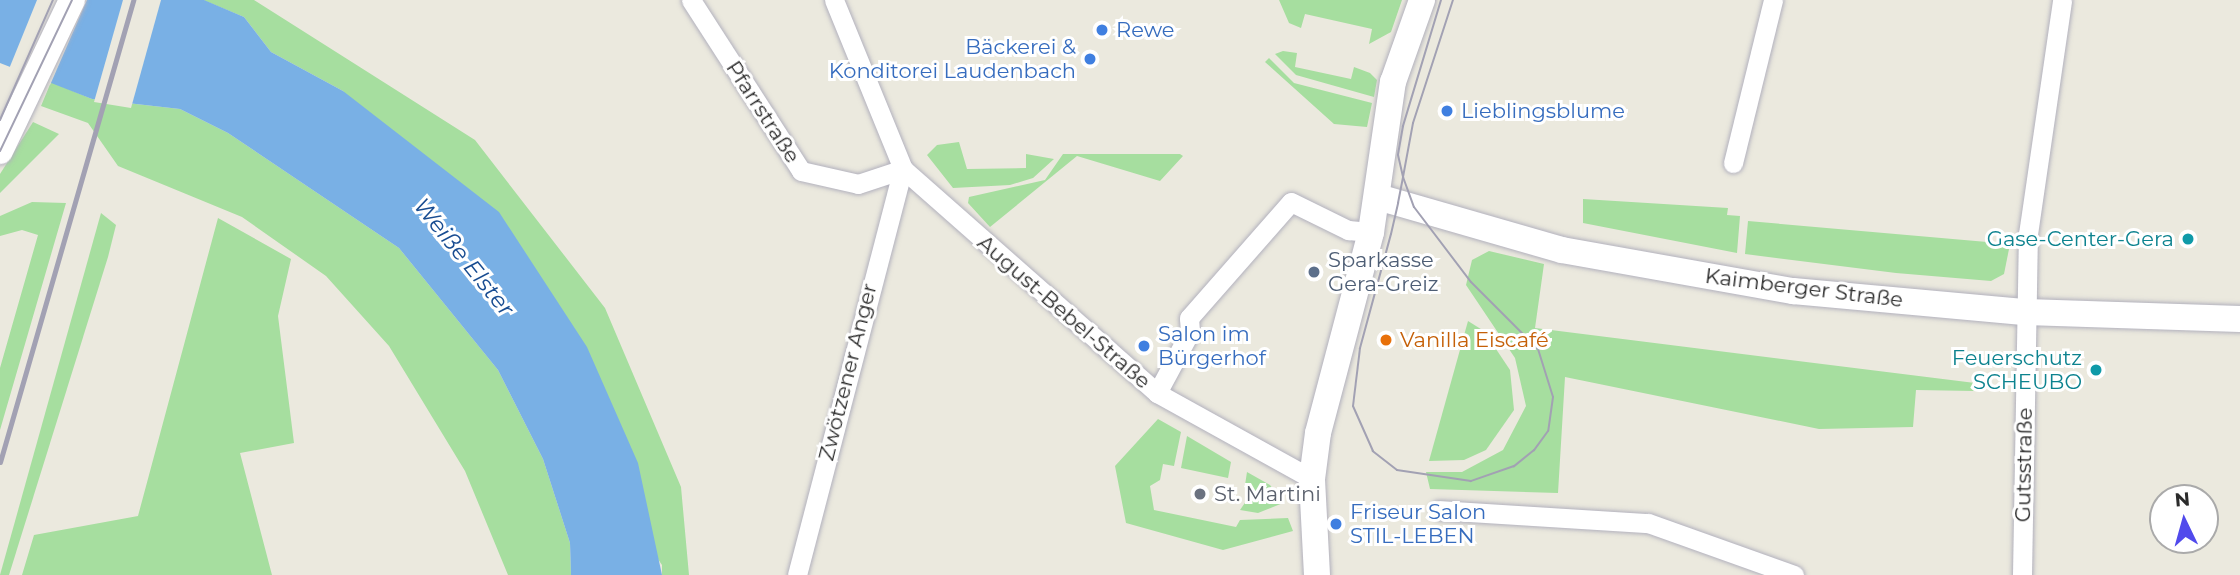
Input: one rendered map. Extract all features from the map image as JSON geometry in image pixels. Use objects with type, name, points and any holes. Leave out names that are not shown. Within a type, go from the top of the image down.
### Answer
[{"type":"main road","points":[[1,149],[11,110],[52,0]]},
{"type":"main road","points":[[11,110],[72,0]]},
{"type":"main road","points":[[1317,575],[1312,479],[1371,232],[1393,82],[1422,0]]},
{"type":"main road","name":"Kaimberger Straße","points":[[1378,197],[1614,260],[1793,291],[2026,312],[2240,319]]},
{"type":"street","name":"Pfarrstraße","points":[[691,0],[801,171],[858,184],[902,169]]},
{"type":"street","points":[[834,0],[902,169]]},
{"type":"street","points":[[1733,163],[1773,0]]},
{"type":"street","name":"Gutsstraße","points":[[2022,575],[2026,312],[2031,196],[2062,0]]},
{"type":"street","name":"August-Bebel-Straße","points":[[902,169],[1157,393],[1312,479]]},
{"type":"street","name":"Zwötzener Anger","points":[[797,575],[902,169]]},
{"type":"street","points":[[1157,393],[1190,332],[1189,318],[1291,202],[1348,230],[1371,232]]},
{"type":"street","points":[[1439,510],[1648,523],[1794,575]]},
{"type":"green space","points":[[203,0],[254,0],[475,140],[605,308],[681,487],[689,575],[662,575],[662,565],[343,91],[271,52],[244,17]]},
{"type":"green space","points":[[1279,0],[1402,0],[1391,32],[1369,44],[1372,29],[1305,14],[1301,28],[1289,23]]},
{"type":"green space","points":[[1283,51],[1297,53],[1295,67],[1351,79],[1354,67],[1370,73],[1377,80],[1374,97],[1296,75],[1275,54]]},
{"type":"green space","points":[[1269,58],[1294,83],[1372,103],[1367,127],[1334,124],[1265,62]]},
{"type":"green space","points":[[51,82],[92,99],[180,109],[228,133],[399,248],[498,370],[543,459],[570,543],[571,575],[508,575],[465,471],[389,346],[326,276],[242,217],[118,166],[88,123],[41,106]]},
{"type":"green space","points":[[33,122],[59,134],[0,193],[0,174]]},
{"type":"green space","points":[[959,142],[967,169],[1026,168],[1026,154],[1054,159],[1033,178],[1010,185],[953,188],[927,155],[937,145]]},
{"type":"green space","points":[[1063,154],[1183,156],[1160,181],[1077,156],[990,227],[968,203],[969,197],[1045,180]]},
{"type":"green space","points":[[1583,199],[1728,208],[1727,215],[1740,216],[1737,253],[1583,223]]},
{"type":"green space","points":[[32,202],[66,203],[0,430],[0,368],[38,235],[22,230],[0,236],[0,216]]},
{"type":"green space","points":[[101,213],[116,225],[108,257],[9,575],[0,575]]},
{"type":"green space","points":[[218,218],[291,259],[278,316],[294,443],[240,453],[272,575],[22,575],[34,535],[138,516]]},
{"type":"green space","points":[[1748,221],[2010,244],[2004,274],[1991,281],[1896,273],[1745,254]]},
{"type":"green space","points":[[1489,251],[1544,264],[1535,328],[1975,383],[1974,391],[1916,390],[1913,427],[1819,429],[1565,377],[1558,493],[1430,489],[1426,472],[1462,472],[1503,450],[1526,406],[1515,358],[1466,285],[1472,260]]},
{"type":"green space","points":[[1468,321],[1484,331],[1510,370],[1514,410],[1486,450],[1464,460],[1429,461]]},
{"type":"green space","points":[[1158,419],[1181,432],[1174,466],[1163,464],[1160,480],[1150,486],[1154,510],[1236,527],[1240,520],[1288,518],[1293,531],[1223,550],[1126,523],[1115,466]]},
{"type":"green space","points":[[1187,436],[1231,462],[1228,478],[1181,468]]},
{"type":"green space","points":[[1247,472],[1270,485],[1283,503],[1258,513],[1240,510],[1253,491],[1245,485]]},
{"type":"water","name":"Weiße Elster","points":[[0,0],[204,0],[244,17],[271,52],[343,91],[499,212],[587,347],[638,463],[662,575],[571,575],[570,543],[543,459],[498,370],[399,248],[228,133],[180,109],[92,99],[0,63]]},
{"type":"pier","points":[[37,0],[87,0],[50,85],[9,69]]},
{"type":"pier","points":[[123,0],[161,0],[131,108],[94,102]]},
{"type":"tram line","points":[[0,120],[53,0]]},
{"type":"tram line","points":[[0,151],[72,0]]},
{"type":"tram line","points":[[1441,0],[1403,126],[1398,155],[1403,177],[1414,207],[1471,282],[1538,349],[1553,397],[1548,431],[1534,450],[1514,466],[1471,481],[1397,470],[1373,451],[1353,406],[1360,348],[1391,234],[1398,203],[1403,177],[1413,123],[1453,0]]},
{"type":"railway","points":[[0,462],[133,0]]},
{"type":"place","name":"Rewe","points":[[1102,30]]},
{"type":"place","name":"Bäckerei & Konditorei Laudenbach","points":[[1090,59]]},
{"type":"place","name":"Lieblingsblume","points":[[1447,111]]},
{"type":"place","name":"Gase-Center-Gera","points":[[2188,239]]},
{"type":"place","name":"Sparkasse Gera-Greiz","points":[[1314,272]]},
{"type":"place","name":"Vanilla Eiscafé","points":[[1386,340]]},
{"type":"place","name":"Salon im Bürgerhof","points":[[1144,346]]},
{"type":"place","name":"Feuerschutz SCHEUBO","points":[[2096,370]]},
{"type":"place","name":"St. Martini","points":[[1200,494]]},
{"type":"place","name":"Friseur Salon STIL-LEBEN","points":[[1336,524]]}]
